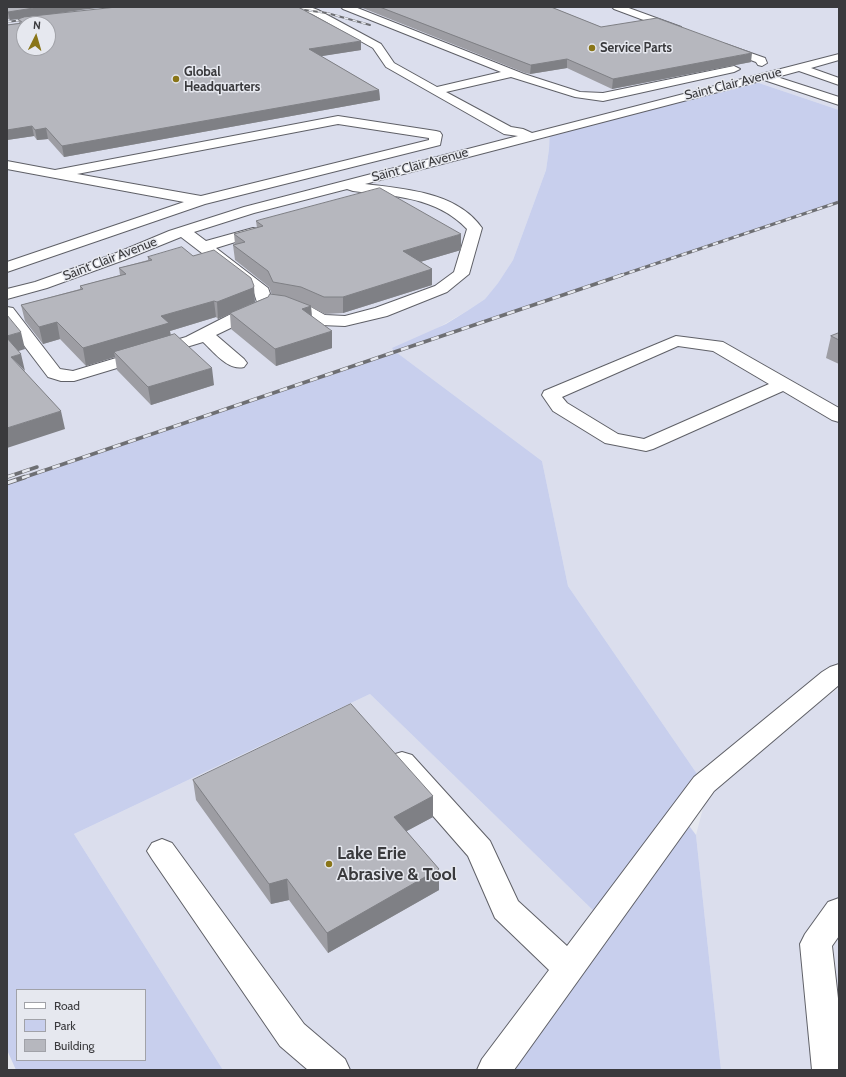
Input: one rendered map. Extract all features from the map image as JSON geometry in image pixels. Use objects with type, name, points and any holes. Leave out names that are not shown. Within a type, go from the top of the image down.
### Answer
[{"type":"street","points":[[300,7],[315,12],[377,46],[390,65],[470,109],[494,111],[524,128],[524,134]]},
{"type":"street","points":[[346,7],[512,73],[579,95],[603,97],[763,63],[761,60],[718,44]]},
{"type":"street","points":[[617,7],[689,34]]},
{"type":"street","name":"Saint Clair Avenue","points":[[7,294],[41,285],[183,231],[250,210],[524,134],[839,57]]},
{"type":"street","points":[[800,67],[838,81]]},
{"type":"street","points":[[436,90],[512,73]]},
{"type":"street","points":[[764,76],[839,101]]},
{"type":"street","points":[[470,109],[464,116],[496,135],[524,134]]},
{"type":"street","points":[[470,109],[491,110]]},
{"type":"street","points":[[517,119],[530,126],[524,134]]},
{"type":"street","points":[[7,267],[200,201],[435,142],[436,136],[338,120],[54,174]]},
{"type":"street","points":[[7,165],[200,201]]},
{"type":"street","points":[[277,181],[309,194]]},
{"type":"street","points":[[264,304],[289,306],[305,311],[321,320],[345,321],[381,312],[441,289],[461,274],[468,255],[474,228],[466,217],[443,204],[418,196],[342,185]]},
{"type":"street","points":[[11,312],[54,373],[61,376],[74,376],[192,341],[235,319],[263,308],[264,304],[262,291],[183,231]]},
{"type":"street","points":[[204,247],[253,232]]},
{"type":"street","points":[[105,234],[141,248]]},
{"type":"street","points":[[204,334],[238,364]]},
{"type":"street","points":[[784,384],[646,445],[612,439],[560,407],[551,395],[676,341],[717,346],[784,384],[839,416]]},
{"type":"street","points":[[494,1070],[704,784],[836,678]]},
{"type":"street","points":[[387,745],[480,849],[506,909],[569,968]]},
{"type":"street","points":[[162,851],[292,1035],[333,1070]]},
{"type":"street","points":[[829,1070],[816,944],[839,912]]},
{"type":"shaded area","points":[[7,7],[839,7],[839,110],[750,80],[551,130],[546,170],[513,260],[498,283],[485,299],[396,352],[7,483]]},
{"type":"shaded area","points":[[839,202],[839,673],[704,784],[568,586],[542,461],[396,352]]},
{"type":"shaded area","points":[[839,688],[839,1070],[721,1070],[696,835],[708,789],[765,741]]},
{"type":"shaded area","points":[[370,694],[604,921],[494,1070],[223,1070],[74,834]]},
{"type":"green space","points":[[750,80],[839,110],[839,202],[396,352],[542,461],[568,586],[704,784],[681,815],[696,835],[721,1070],[494,1070],[604,921],[370,694],[74,834],[223,1070],[16,1070],[7,1050],[7,483],[395,352],[392,348],[446,324],[485,299],[498,283],[513,260],[546,170],[550,130]]},
{"type":"building","points":[[7,7],[40,7],[8,12]]},
{"type":"building","name":"Global Headquarters","points":[[117,7],[298,7],[361,41],[309,49],[379,90],[62,146],[46,128],[35,130],[32,126],[7,130],[7,25],[16,24],[16,56],[56,56],[56,16],[33,16]]},
{"type":"building","name":"Service Parts","points":[[380,7],[551,7],[601,27],[657,18],[752,53],[613,79],[567,59],[531,65]]},
{"type":"building","points":[[380,188],[461,234],[403,251],[432,269],[343,297],[324,297],[301,287],[273,282],[268,271],[233,245],[245,242],[234,234],[263,226],[256,221]]},
{"type":"building","points":[[182,247],[193,256],[214,250],[251,278],[254,286],[253,288],[217,302],[214,301],[161,316],[169,323],[83,348],[57,322],[39,327],[21,305],[83,289],[80,286],[126,274],[119,268],[152,260],[148,257]]},
{"type":"building","points":[[270,294],[285,296],[311,306],[302,309],[332,331],[275,349],[230,313],[268,297]]},
{"type":"building","points":[[7,315],[21,332],[7,336]]},
{"type":"building","points":[[839,333],[839,340],[831,336]]},
{"type":"building","points":[[175,334],[212,368],[148,387],[114,352]]},
{"type":"building","points":[[7,338],[21,354],[11,357],[61,411],[7,428]]},
{"type":"building","name":"Lake Erie Abrasive & Tool","points":[[351,704],[433,796],[394,817],[439,869],[327,933],[287,879],[269,884],[193,780]]},
{"type":"railway","points":[[282,7],[327,13],[370,25]]},
{"type":"railway","points":[[7,22],[16,21]]},
{"type":"railway","points":[[619,276],[839,202]]},
{"type":"railway","points":[[22,478],[622,275]]},
{"type":"railway","points":[[7,477],[37,467]]},
{"type":"railway","points":[[7,483],[22,478]]},
{"type":"place","name":"Service Parts","points":[[592,48]]},
{"type":"place","name":"Global Headquarters","points":[[176,79]]},
{"type":"place","name":"Lake Erie Abrasive & Tool","points":[[329,864]]}]
